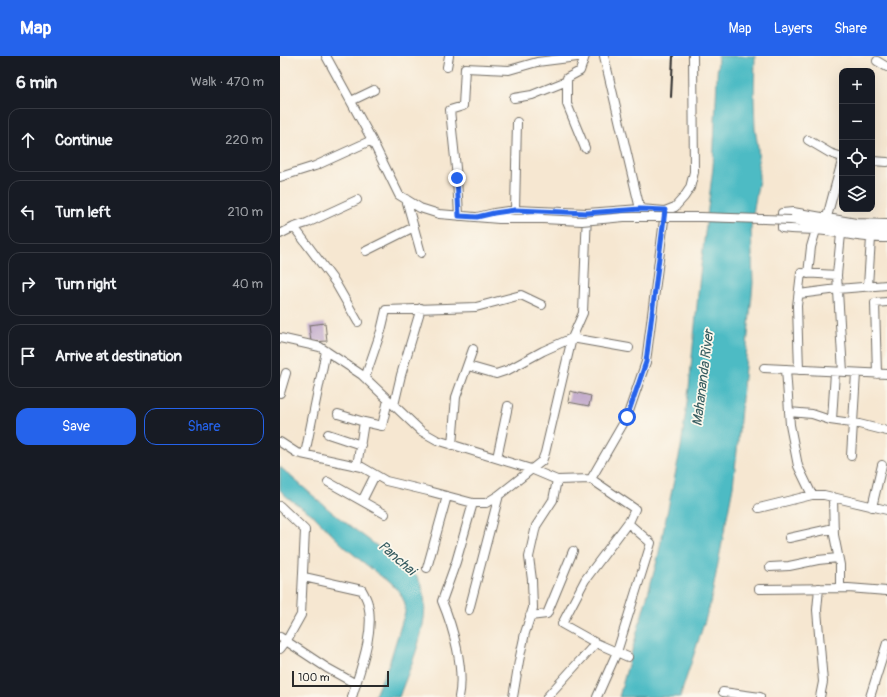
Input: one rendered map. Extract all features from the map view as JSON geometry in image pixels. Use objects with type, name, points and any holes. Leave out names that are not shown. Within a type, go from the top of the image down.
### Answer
[{"type":"street","points":[[326,56],[400,195],[420,208],[439,214],[499,219],[582,221],[624,217],[701,217],[791,220],[865,230],[887,230]]},
{"type":"street","points":[[447,67],[449,56]]},
{"type":"street","points":[[459,216],[457,178],[450,110],[463,106],[465,68],[509,70],[537,62],[585,56],[580,71],[567,78],[567,104],[586,148]]},
{"type":"street","points":[[604,56],[640,209]]},
{"type":"street","points":[[477,217],[515,210],[587,213],[640,209],[665,210],[675,207],[690,188],[694,172],[693,56]]},
{"type":"street","points":[[877,61],[887,67]]},
{"type":"street","points":[[514,98],[532,95],[567,81]]},
{"type":"street","points":[[351,101],[374,90]]},
{"type":"street","points":[[515,210],[517,122]]},
{"type":"street","points":[[280,177],[315,166],[372,140]]},
{"type":"street","points":[[808,140],[830,153],[839,156]]},
{"type":"street","points":[[875,161],[887,162]]},
{"type":"street","points":[[827,217],[839,172]]},
{"type":"street","points":[[406,199],[422,253]]},
{"type":"street","points":[[280,234],[357,200]]},
{"type":"street","points":[[591,479],[627,417],[646,362],[665,210]]},
{"type":"street","points":[[887,224],[856,223],[793,212],[782,213],[782,228],[791,230],[816,230],[871,238],[887,238]]},
{"type":"street","points":[[280,442],[297,453],[362,467],[375,476],[386,481],[473,503],[486,503],[499,495],[542,461],[546,453],[572,338],[583,313],[587,213]]},
{"type":"street","points":[[366,251],[414,226]]},
{"type":"street","points":[[294,227],[335,282],[358,322]]},
{"type":"street","points":[[808,274],[811,247],[816,230]]},
{"type":"street","points":[[841,234],[837,275],[843,372]]},
{"type":"street","points":[[868,286],[871,238]]},
{"type":"street","points":[[799,370],[797,306],[800,273],[837,275]]},
{"type":"street","points":[[798,294],[887,285]]},
{"type":"street","points":[[365,378],[381,331],[386,310],[476,307],[521,295],[542,305]]},
{"type":"street","points":[[877,374],[875,303],[887,302]]},
{"type":"street","points":[[338,414],[382,426],[401,375],[421,308]]},
{"type":"street","points":[[280,338],[320,347],[365,378],[422,431],[437,440],[531,469],[557,480],[591,479],[635,508],[628,523],[585,580],[562,624],[596,643],[628,657]]},
{"type":"street","points":[[468,366],[496,374],[508,370],[543,351],[572,338],[629,348]]},
{"type":"street","points":[[452,444],[456,397],[473,349]]},
{"type":"street","points":[[305,454],[326,351]]},
{"type":"street","points":[[764,368],[887,374]]},
{"type":"street","points":[[786,370],[790,425],[798,466],[812,496]]},
{"type":"street","points":[[832,420],[834,372]]},
{"type":"street","points":[[280,393],[286,373]]},
{"type":"street","points":[[851,456],[856,373]]},
{"type":"street","points":[[497,458],[508,406]]},
{"type":"street","points":[[789,412],[812,414],[832,420],[854,423],[887,431]]},
{"type":"street","points":[[357,466],[364,422]]},
{"type":"street","points":[[328,434],[360,445]]},
{"type":"street","points":[[872,507],[883,475],[882,465]]},
{"type":"street","points":[[362,501],[375,476]]},
{"type":"street","points":[[513,697],[518,661],[533,608],[529,557],[536,526],[553,500],[557,480]]},
{"type":"street","points":[[328,482],[385,514]]},
{"type":"street","points":[[469,610],[499,495]]},
{"type":"street","points":[[760,508],[812,496],[824,495],[887,510]]},
{"type":"street","points":[[427,568],[447,496]]},
{"type":"street","points":[[833,498],[834,528],[840,588]]},
{"type":"street","points":[[459,697],[460,673],[454,635],[442,601],[456,562],[473,503]]},
{"type":"street","points":[[280,506],[305,530],[304,577],[301,615],[283,639],[280,648]]},
{"type":"street","points":[[597,697],[617,652],[651,543],[628,523]]},
{"type":"street","points":[[789,538],[834,528]]},
{"type":"street","points":[[530,616],[547,614],[573,551]]},
{"type":"street","points":[[770,567],[789,566],[818,560],[838,558]]},
{"type":"street","points":[[304,577],[362,590],[368,603],[370,627],[362,665],[352,697]]},
{"type":"street","points":[[759,588],[840,588],[887,591]]},
{"type":"street","points":[[819,588],[817,610],[823,682],[820,697]]},
{"type":"street","points":[[283,639],[327,668],[356,684]]},
{"type":"street","points":[[546,697],[596,643]]},
{"type":"street","points":[[870,697],[887,643]]},
{"type":"street","points":[[722,692],[760,697]]},
{"type":"water","name":"Mahananda River","points":[[718,56],[755,56],[754,100],[759,179],[751,227],[753,283],[733,486],[710,605],[680,697],[619,697],[657,561],[681,447],[689,388],[700,274],[713,167]]},
{"type":"water","points":[[280,467],[334,514],[416,575],[422,588],[425,603],[424,619],[416,652],[399,697],[374,697],[390,661],[405,612],[405,603],[399,591],[346,548],[314,516],[292,501],[280,490]]},
{"type":"building","points":[[325,323],[327,341],[311,342],[309,325]]},
{"type":"building","points":[[570,391],[591,396],[589,406],[568,402]]},
{"type":"railway","points":[[671,97],[673,56]]},
{"type":"route","points":[[457,178],[459,216],[477,217],[515,210],[587,213],[640,209],[665,210],[646,362],[627,417]]},
{"type":"water label","name":"Panchai","points":[[397,558]]}]
